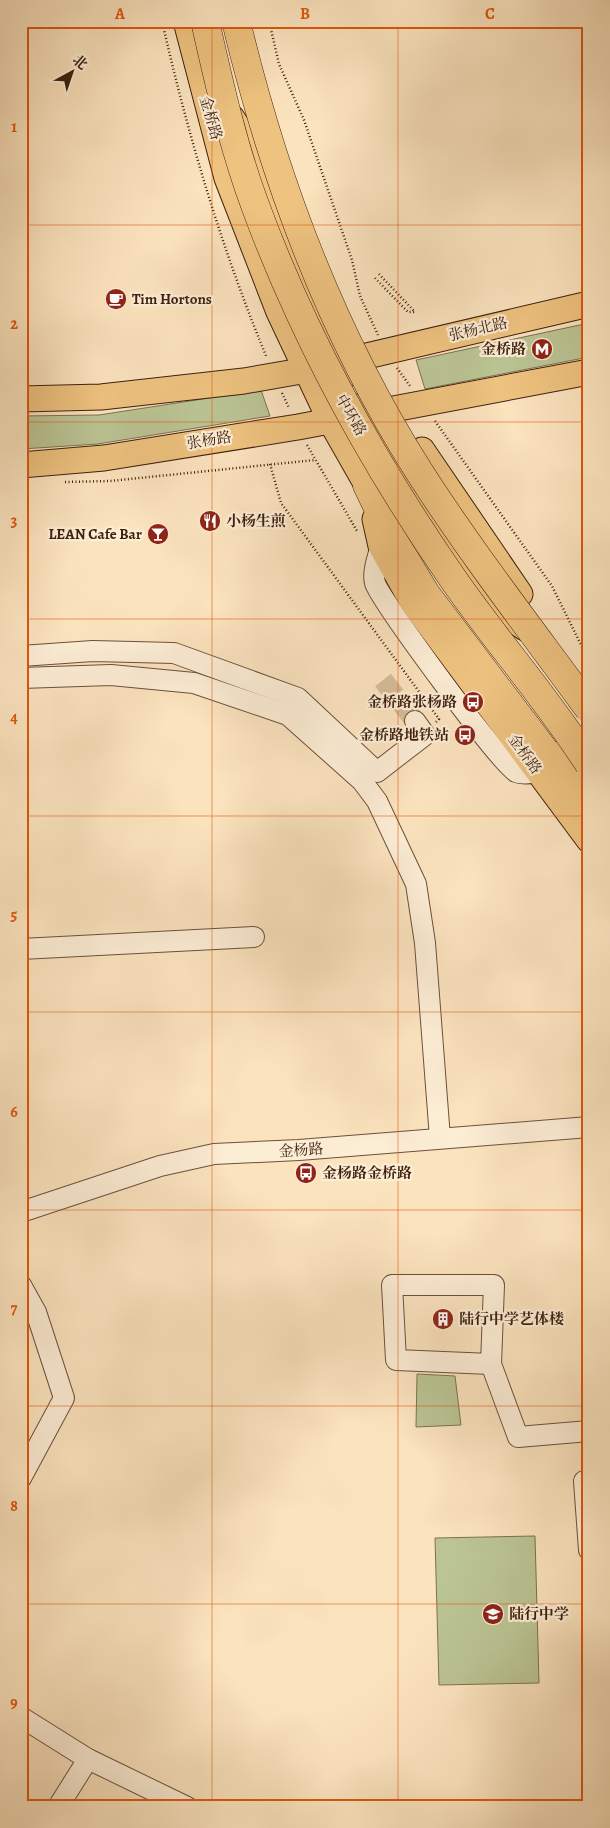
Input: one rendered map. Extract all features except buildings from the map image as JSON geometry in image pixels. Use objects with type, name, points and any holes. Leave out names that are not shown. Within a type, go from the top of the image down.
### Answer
[{"type":"highway","name":"中环路","points":[[205,21],[224,105],[254,204],[293,302],[340,396],[392,486],[452,577],[589,764]]},
{"type":"highway","name":"中环路","points":[[236,21],[253,94],[284,193],[324,291],[369,384],[420,473],[589,709]]},
{"type":"highway","points":[[367,485],[394,541],[426,594],[554,763],[589,815]]},
{"type":"main road","name":"金桥路","points":[[186,21],[227,178],[278,312],[330,420],[367,485],[406,529],[589,783]]},
{"type":"main road","points":[[250,21],[266,92],[298,190],[328,267],[367,356],[434,470],[589,690]]},
{"type":"main road","points":[[196,64],[257,159],[303,281],[333,349],[341,362],[362,386],[397,410],[589,372]]},
{"type":"main road","name":"张杨北路","points":[[367,356],[589,304]]},
{"type":"main road","points":[[21,399],[101,396],[229,384],[307,370],[367,356]]},
{"type":"main road","points":[[307,370],[341,392],[364,415],[444,539],[484,595],[500,610],[567,659]]},
{"type":"main road","name":"张杨路","points":[[21,465],[104,458],[397,410]]},
{"type":"main road","name":"金桥路","points":[[367,485],[381,546],[413,603],[589,840]]},
{"type":"main road","points":[[544,720],[589,742]]},
{"type":"street","points":[[21,656],[93,651],[174,653],[298,698],[377,772],[420,728]]},
{"type":"street","points":[[21,678],[111,675],[194,682],[288,714],[362,781],[377,801],[416,884],[425,943],[440,1138]]},
{"type":"street","points":[[21,949],[254,938]]},
{"type":"street","name":"金杨路","points":[[21,1212],[160,1166],[214,1154],[299,1150],[589,1127]]},
{"type":"street","points":[[491,1364],[396,1360],[392,1285],[494,1285],[491,1364],[518,1437],[589,1431]]},
{"type":"street","points":[[21,1286],[36,1312],[64,1398],[21,1478]]},
{"type":"street","points":[[589,1480],[584,1480],[589,1550]]},
{"type":"street","points":[[21,1717],[88,1759],[187,1807]]},
{"type":"street","points":[[58,1807],[88,1759]]},
{"type":"path","points":[[375,278],[408,312],[415,312],[379,274]]},
{"type":"path","points":[[61,482],[110,481],[315,460]]},
{"type":"path","points":[[270,464],[281,503],[439,719],[420,728]]},
{"type":"green space","points":[[589,323],[589,357],[425,389],[416,360]]},
{"type":"green space","points":[[261,390],[270,416],[98,444],[21,449],[21,416],[99,415]]},
{"type":"green space","points":[[417,1374],[455,1376],[461,1425],[416,1427]]},
{"type":"green space","points":[[535,1536],[539,1683],[439,1685],[435,1538]]},
{"type":"tunnel","points":[[383,680],[415,721]]},
{"type":"place","name":"Tim Hortons","points":[[116,299]]},
{"type":"place","name":"金桥路","points":[[542,349]]},
{"type":"place","name":"小杨生煎","points":[[210,521]]},
{"type":"place","name":"LEAN Cafe Bar","points":[[158,534]]},
{"type":"place","name":"金桥路张杨路","points":[[473,702]]},
{"type":"place","name":"金桥路地铁站","points":[[465,735]]},
{"type":"place","name":"金杨路金桥路","points":[[306,1173]]},
{"type":"place","name":"陆行中学艺体楼","points":[[443,1319]]},
{"type":"place","name":"陆行中学","points":[[493,1614]]}]
